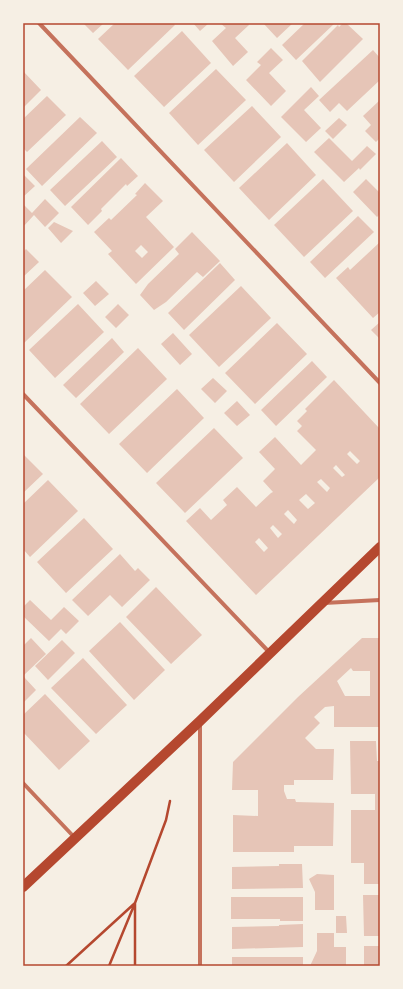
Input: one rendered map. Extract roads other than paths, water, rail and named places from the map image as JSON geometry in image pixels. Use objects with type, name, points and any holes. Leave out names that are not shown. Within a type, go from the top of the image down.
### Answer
[{"type":"main road","points":[[23,888],[200,721],[380,547]]},
{"type":"street","points":[[39,23],[380,383]]},
{"type":"street","points":[[23,394],[270,652]]},
{"type":"street","points":[[322,604],[380,600]]},
{"type":"street","points":[[200,721],[200,966]]},
{"type":"street","points":[[23,783],[75,838]]}]
